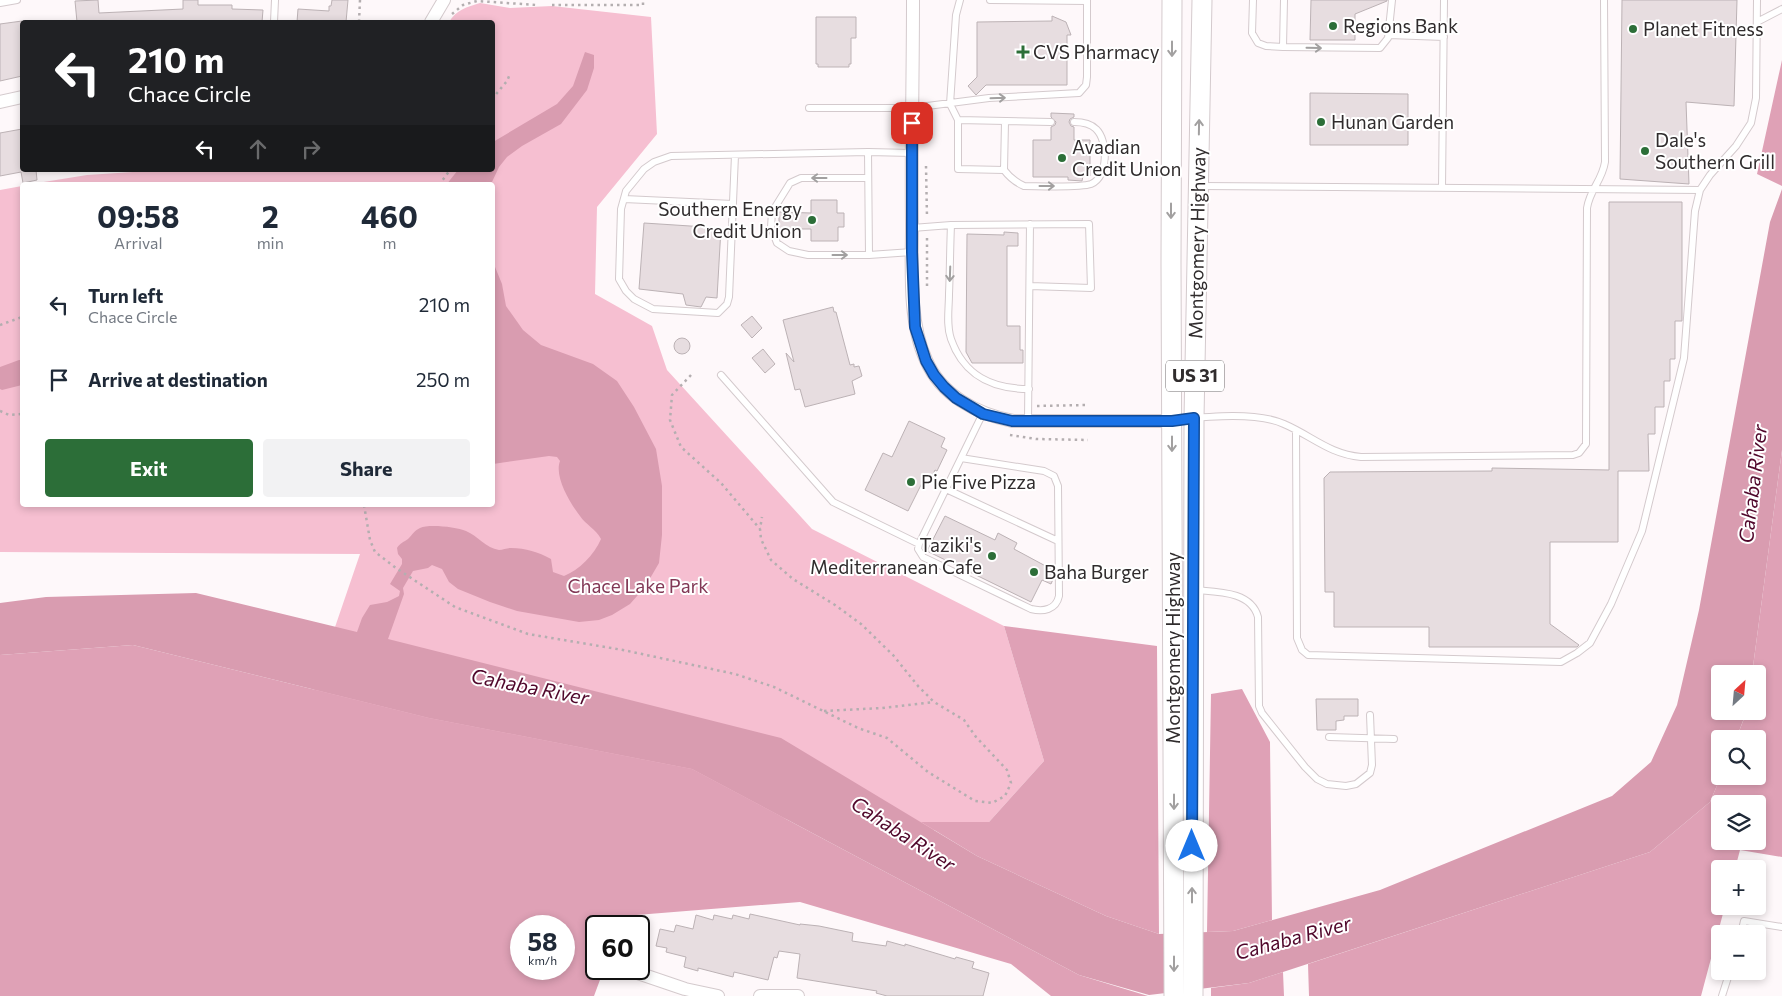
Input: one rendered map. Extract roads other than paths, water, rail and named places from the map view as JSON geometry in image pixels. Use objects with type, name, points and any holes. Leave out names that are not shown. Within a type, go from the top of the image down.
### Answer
[{"type":"main road","name":"Montgomery Highway","points":[[1172,0],[1172,421],[1192,996]]},
{"type":"main road","name":"Montgomery Highway","points":[[1174,996],[1183,753],[1193,590],[1194,418],[1202,0]]},
{"type":"street","points":[[432,20],[444,0]]},
{"type":"street","points":[[913,0],[912,252],[915,327],[926,361],[934,375],[956,398],[983,414],[1012,421],[1172,421]]},
{"type":"street","points":[[0,102],[20,97]]},
{"type":"street","points":[[650,977],[718,996]]},
{"type":"street","points":[[760,996],[797,996]]},
{"type":"lane","points":[[0,3],[17,0]]},
{"type":"lane","points":[[274,20],[275,0]]},
{"type":"lane","points":[[960,0],[956,15],[950,104],[958,120],[958,168],[1004,170]]},
{"type":"lane","points":[[809,108],[912,108],[989,98],[1069,95],[1082,91],[1088,77],[1087,0],[990,0]]},
{"type":"lane","points":[[1253,0],[1252,33],[1258,43],[1266,46],[1283,47],[1380,48],[1384,45],[1389,35],[1392,0]]},
{"type":"lane","points":[[1283,47],[1284,0]]},
{"type":"lane","points":[[1442,188],[1444,0]]},
{"type":"lane","points":[[1172,421],[1194,418],[1260,417],[1283,423],[1344,455],[1361,457],[1579,453],[1586,444],[1587,208],[1592,189],[1604,171],[1605,162],[1604,0]]},
{"type":"lane","points":[[1296,430],[1297,638],[1302,650],[1308,655],[1561,662],[1578,653],[1590,643],[1611,604],[1642,531],[1684,358],[1695,212],[1700,190],[1710,175],[1736,146],[1751,123],[1756,98],[1757,0]]},
{"type":"lane","points":[[1757,22],[1782,9]]},
{"type":"lane","points":[[1389,35],[1444,37]]},
{"type":"lane","points":[[958,120],[1051,122]]},
{"type":"lane","points":[[1005,122],[1004,170],[1016,182],[1024,186],[1083,186],[1097,180],[1100,176],[1103,168],[1103,144],[1097,129],[1089,124],[1074,122]]},
{"type":"lane","points":[[735,155],[729,297],[727,304],[718,313],[653,309],[634,299],[626,292],[619,279],[620,209],[626,191],[644,169],[654,162],[671,156],[868,152],[912,153]]},
{"type":"lane","points":[[868,152],[869,255]]},
{"type":"lane","points":[[868,178],[796,179],[790,183],[774,206],[771,220],[773,236],[777,243],[789,251],[808,255],[869,255],[912,252]]},
{"type":"lane","points":[[1198,186],[1700,190]]},
{"type":"lane","points":[[624,199],[733,204]]},
{"type":"lane","points":[[1028,421],[1030,224]]},
{"type":"lane","points":[[912,228],[951,225],[1089,224],[1091,288],[1030,286]]},
{"type":"lane","points":[[951,225],[948,322],[951,338],[958,354],[967,366],[990,383],[1001,387],[1029,389]]},
{"type":"lane","points":[[721,375],[833,502],[919,544]]},
{"type":"lane","points":[[961,458],[1044,471],[1054,476],[1058,486],[1058,601],[1048,610],[1030,609],[923,557],[918,549],[919,544],[946,490],[961,458],[983,414]]},
{"type":"lane","points":[[946,490],[1058,541]]},
{"type":"lane","points":[[1193,590],[1234,595],[1250,603],[1256,609],[1258,617],[1259,706],[1268,720],[1316,779],[1327,784],[1346,786],[1364,780],[1370,773],[1372,765],[1370,715]]},
{"type":"lane","points":[[1330,737],[1394,739]]},
{"type":"lane","points":[[1743,925],[1744,921],[1782,927]]},
{"type":"lane","points":[[1722,996],[1727,980]]},
{"type":"water","points":[[585,52],[594,55],[594,68],[587,90],[561,124],[522,146],[507,157],[499,167],[492,182],[448,182],[456,172],[495,172],[495,141],[557,104],[573,86]]},
{"type":"water","name":"Cahaba River","points":[[1782,189],[1782,450],[1753,665],[1711,665],[1711,720],[1743,720],[1740,730],[1711,730],[1711,785],[1717,785],[1713,795],[1711,795],[1710,802],[1650,852],[1249,983],[1149,995],[1079,975],[692,769],[429,718],[133,645],[0,655],[0,603],[46,597],[196,593],[357,632],[362,618],[370,605],[387,602],[399,596],[400,591],[390,584],[402,564],[397,548],[420,528],[430,526],[443,526],[462,530],[470,533],[494,549],[516,548],[537,552],[551,559],[553,572],[564,576],[580,566],[594,551],[601,539],[582,519],[568,497],[559,475],[560,461],[557,457],[549,456],[495,464],[495,267],[502,284],[506,306],[523,330],[541,345],[593,364],[617,381],[634,407],[656,449],[662,486],[662,535],[659,563],[645,587],[630,604],[612,615],[599,620],[579,622],[517,611],[490,602],[458,589],[449,582],[442,569],[432,565],[428,568],[413,571],[403,588],[404,594],[388,639],[781,738],[977,856],[1106,916],[1159,934],[1233,931],[1380,890],[1612,796],[1651,762],[1677,705],[1699,610],[1770,222]]},
{"type":"water","points":[[20,360],[20,386],[0,389],[0,367]]},
{"type":"place","name":"Regions Bank","points":[[1333,26]]},
{"type":"place","name":"Planet Fitness","points":[[1633,29]]},
{"type":"place","name":"CVS Pharmacy","points":[[1023,52]]},
{"type":"place","name":"Hunan Garden","points":[[1321,122]]},
{"type":"place","name":"Dale's Southern Grill","points":[[1645,151]]},
{"type":"place","name":"Avadian Credit Union","points":[[1062,158]]},
{"type":"place","name":"Southern Energy Credit Union","points":[[812,220]]},
{"type":"place","name":"Pie Five Pizza","points":[[911,482]]},
{"type":"place","name":"Taziki's Mediterranean Cafe","points":[[992,556]]},
{"type":"place","name":"Baha Burger","points":[[1034,572]]},
{"type":"park label","name":"Chace Lake Park","points":[[638,586]]}]
